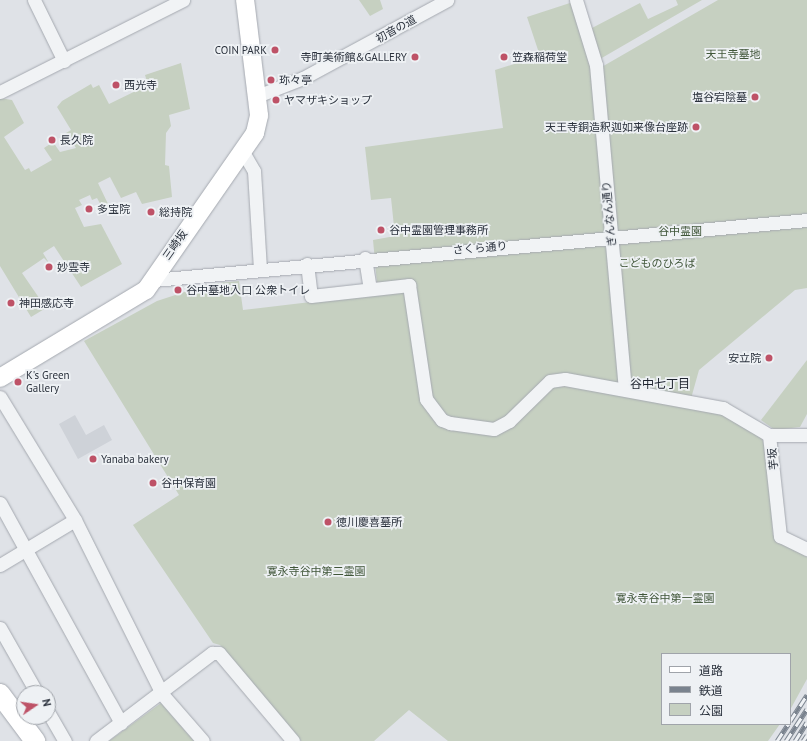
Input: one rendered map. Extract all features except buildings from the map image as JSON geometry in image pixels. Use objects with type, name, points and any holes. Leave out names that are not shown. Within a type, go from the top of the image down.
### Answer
[{"type":"main road","name":"三崎坂","points":[[0,378],[136,299],[154,280],[167,256],[243,152],[258,125],[257,96],[245,0]]},
{"type":"main road","points":[[0,694],[35,741]]},
{"type":"street","points":[[34,0],[64,61]]},
{"type":"street","points":[[0,92],[183,0]]},
{"type":"street","name":"初音の道","points":[[257,96],[303,78],[447,0]]},
{"type":"street","name":"ぎんなん通り","points":[[576,0],[596,65],[625,388]]},
{"type":"street","points":[[243,152],[254,171],[260,270]]},
{"type":"street","name":"さくら通り","points":[[154,280],[365,258],[807,220]]},
{"type":"street","points":[[307,264],[311,296],[370,289],[365,258]]},
{"type":"street","name":"芋坂","points":[[370,289],[410,287],[426,399],[442,420],[494,429],[509,421],[550,381],[565,379],[695,400],[723,408],[770,435],[780,536],[807,549]]},
{"type":"street","points":[[0,397],[75,520],[162,694],[203,741]]},
{"type":"street","points":[[770,435],[807,435]]},
{"type":"street","points":[[0,503],[121,723]]},
{"type":"street","points":[[0,565],[75,520]]},
{"type":"street","points":[[0,628],[32,685]]},
{"type":"street","points":[[96,741],[162,694],[205,656],[219,653],[293,741]]},
{"type":"street","points":[[56,725],[65,741]]},
{"type":"shaded area","points":[[75,415],[86,435],[104,425],[112,440],[78,459],[59,424]]},
{"type":"green space","points":[[359,0],[380,0],[383,9],[370,16]]},
{"type":"green space","points":[[676,0],[702,0],[600,59],[592,28],[640,3],[648,19],[678,5]]},
{"type":"green space","name":"谷中霊園","points":[[718,0],[807,0],[807,288],[795,290],[699,370],[692,395],[694,406],[722,413],[762,438],[768,459],[773,535],[807,557],[807,679],[791,708],[791,653],[661,653],[661,725],[779,725],[768,741],[448,741],[409,710],[374,741],[301,741],[220,645],[213,643],[133,525],[179,495],[84,341],[157,301],[209,284],[239,281],[243,310],[378,294],[373,240],[395,236],[391,198],[371,200],[365,147],[503,128],[495,70],[540,56],[527,17],[573,2],[593,72]]},
{"type":"green space","points":[[181,63],[190,109],[169,115],[171,126],[166,133],[165,165],[169,166],[172,197],[142,204],[136,192],[121,198],[110,177],[98,183],[109,206],[103,209],[97,198],[92,200],[90,195],[79,200],[82,205],[75,208],[84,227],[101,224],[122,264],[81,287],[54,246],[43,253],[49,263],[44,258],[22,273],[46,308],[31,317],[0,266],[0,98],[12,100],[24,123],[4,137],[25,170],[29,168],[31,172],[52,160],[44,148],[53,142],[60,152],[76,148],[66,133],[71,130],[57,107],[62,101],[91,84],[93,88],[99,85],[109,104],[148,85],[145,75]]},
{"type":"green space","points":[[807,360],[807,414],[800,427],[775,430],[761,420]]},
{"type":"green space","points":[[161,703],[194,741],[109,741]]},
{"type":"railway","points":[[791,719],[807,695]]},
{"type":"railway","points":[[786,741],[807,709]]},
{"type":"railway","points":[[795,741],[807,722]]},
{"type":"railway","points":[[777,741],[787,725]]},
{"type":"railway","points":[[803,741],[807,735]]},
{"type":"place","name":"COIN PARK","points":[[275,50]]},
{"type":"place","name":"寺町美術館&GALLERY","points":[[415,57]]},
{"type":"place","name":"笠森稲荷堂","points":[[504,57]]},
{"type":"place","name":"珎々亭","points":[[271,80]]},
{"type":"place","name":"西光寺","points":[[116,85]]},
{"type":"place","name":"塩谷宕陰墓","points":[[755,97]]},
{"type":"place","name":"ヤマザキショップ","points":[[276,100]]},
{"type":"place","name":"天王寺銅造釈迦如来像台座跡","points":[[696,127]]},
{"type":"place","name":"長久院","points":[[52,140]]},
{"type":"place","name":"多宝院","points":[[89,209]]},
{"type":"place","name":"総持院","points":[[151,212]]},
{"type":"place","name":"谷中霊園管理事務所","points":[[381,230]]},
{"type":"place","name":"妙雲寺","points":[[49,267]]},
{"type":"place","name":"谷中墓地入口 公衆トイレ","points":[[178,290]]},
{"type":"place","name":"神田感応寺","points":[[11,303]]},
{"type":"place","name":"安立院","points":[[769,358]]},
{"type":"place","name":"K's Green Gallery","points":[[18,382]]},
{"type":"place","name":"Yanaba bakery","points":[[93,459]]},
{"type":"place","name":"谷中保育園","points":[[153,483]]},
{"type":"place","name":"徳川慶喜墓所","points":[[328,522]]},
{"type":"district","name":"谷中七丁目","points":[[660,384]]},
{"type":"park label","name":"天王寺墓地","points":[[733,54]]},
{"type":"park label","name":"こどものひろば","points":[[657,263]]},
{"type":"park label","name":"寛永寺谷中第二霊園","points":[[316,571]]},
{"type":"park label","name":"寛永寺谷中第一霊園","points":[[665,598]]}]
